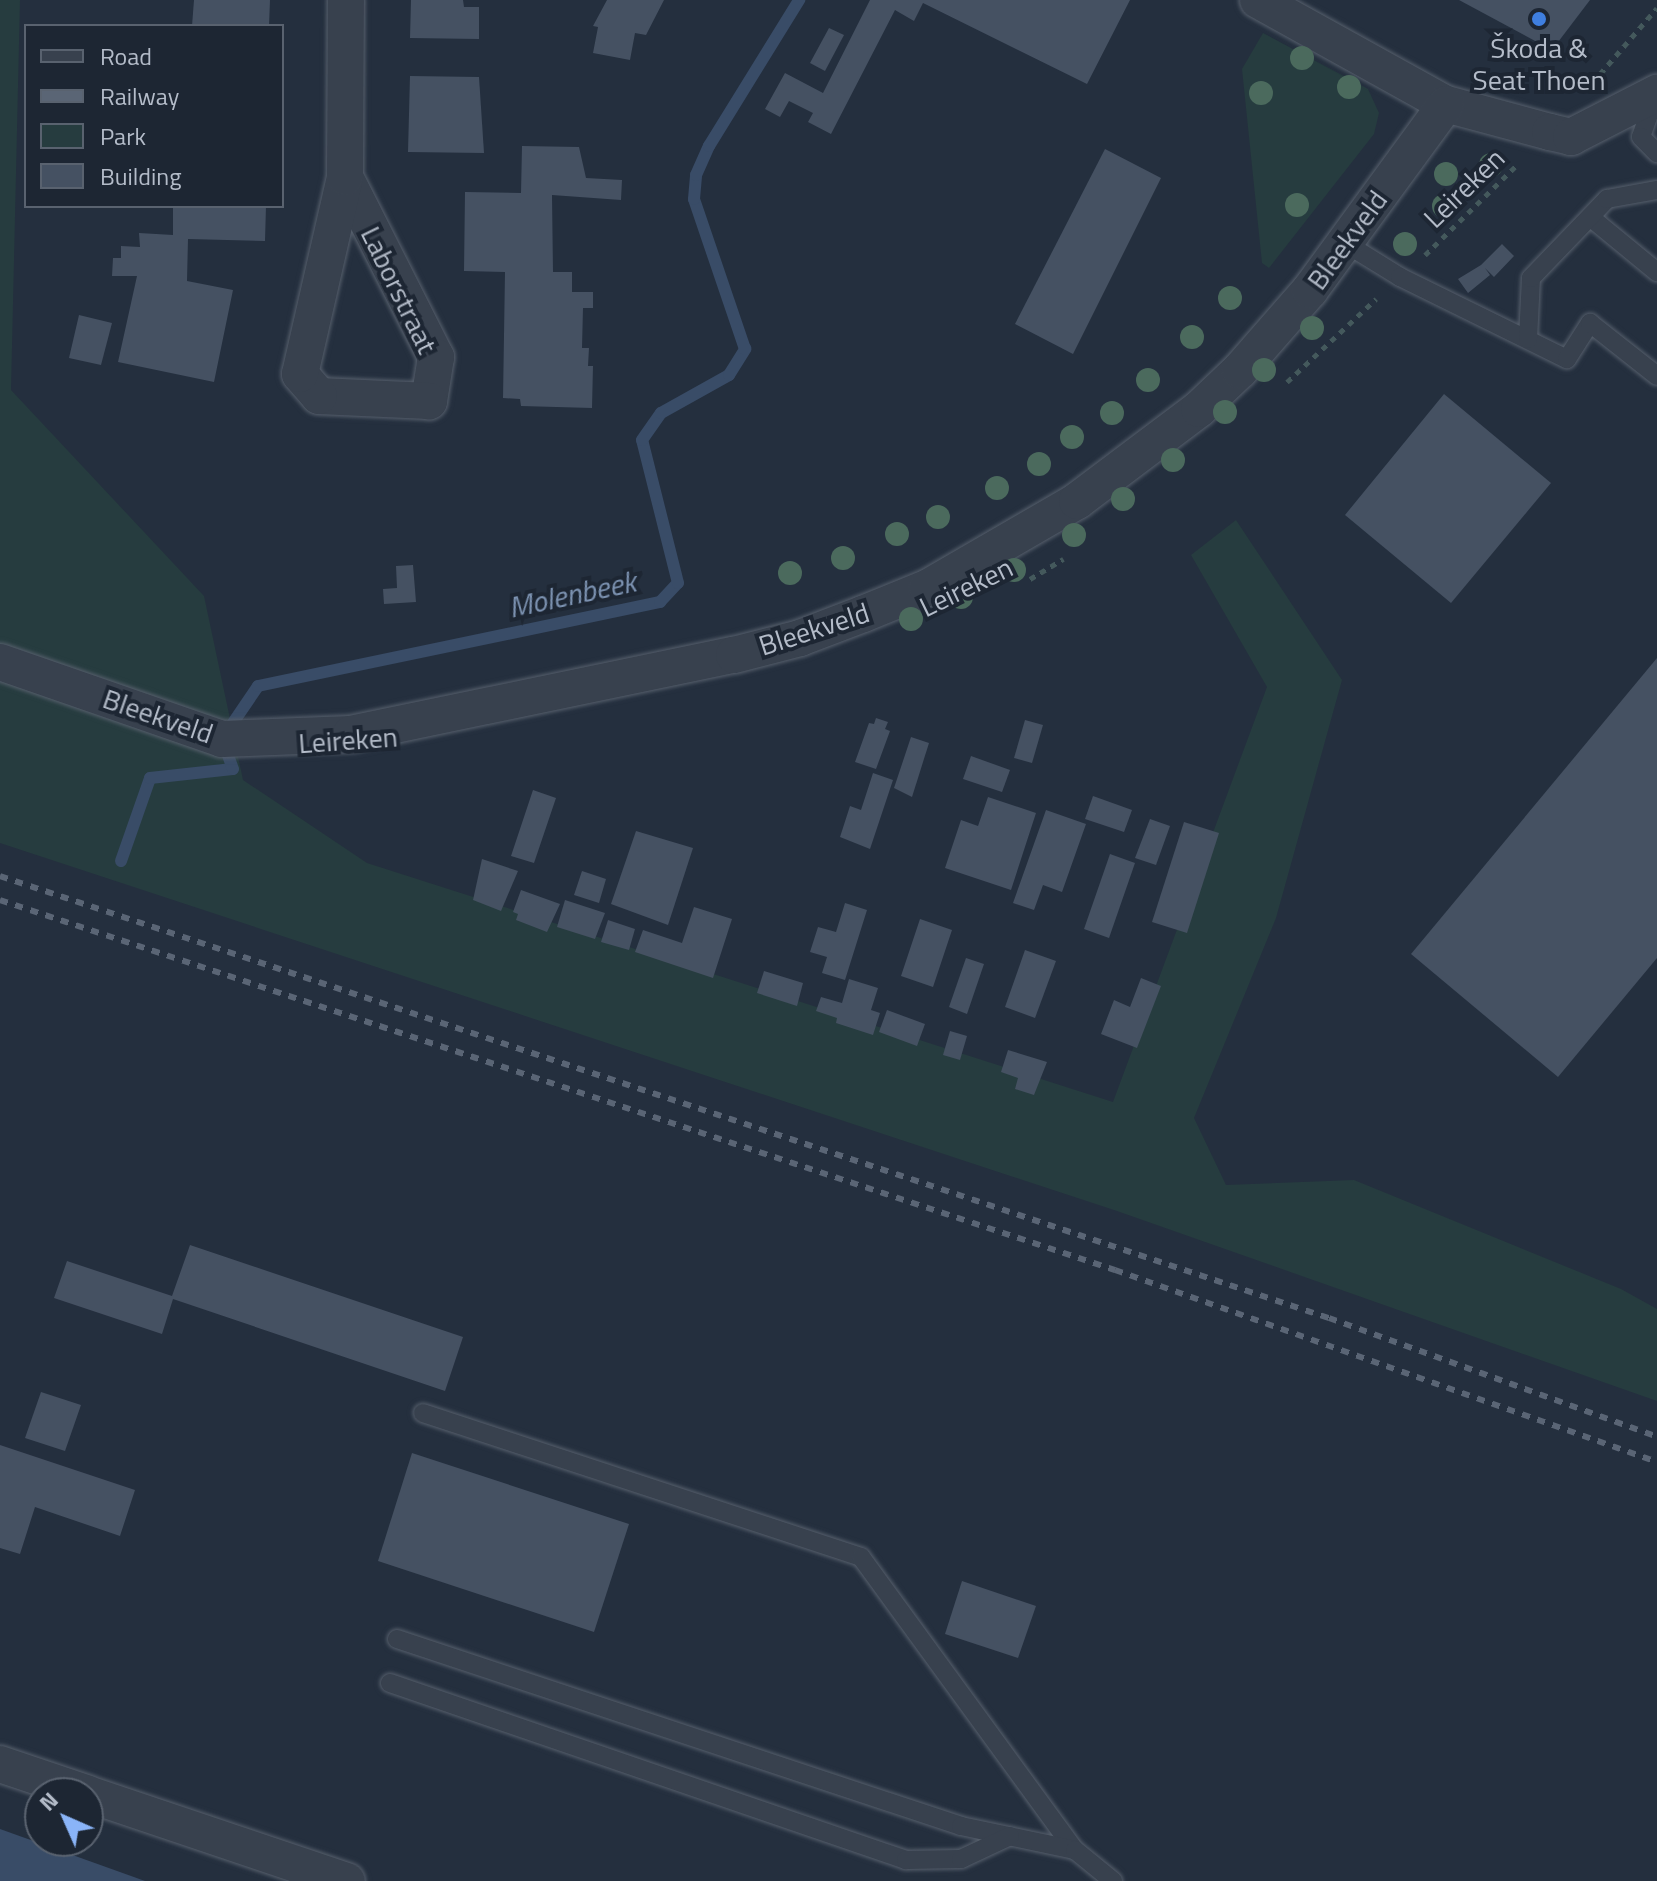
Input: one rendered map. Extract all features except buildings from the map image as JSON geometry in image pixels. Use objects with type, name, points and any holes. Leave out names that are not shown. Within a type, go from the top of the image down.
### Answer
[{"type":"street","name":"Laborstraat","points":[[345,177],[436,357],[429,401],[319,396],[300,374],[345,177],[346,0]]},
{"type":"street","points":[[1258,0],[1446,104],[1571,137],[1657,94]]},
{"type":"street","name":"Bleekveld","points":[[0,662],[222,739],[351,734],[800,638],[927,588],[1077,501],[1136,459],[1240,370],[1310,290],[1446,104]]},
{"type":"street","points":[[0,1764],[39,1777]]},
{"type":"street","points":[[104,1799],[347,1881]]},
{"type":"lane","points":[[1657,94],[1641,137],[1657,153]]},
{"type":"lane","points":[[1528,339],[1531,278],[1607,199],[1657,190]]},
{"type":"lane","points":[[1590,217],[1657,272]]},
{"type":"lane","points":[[1345,243],[1400,277],[1567,359],[1590,323],[1657,376]]},
{"type":"lane","points":[[423,1413],[861,1557],[1075,1850],[1113,1881]]},
{"type":"lane","points":[[397,1639],[961,1826],[1075,1850]]},
{"type":"lane","points":[[390,1683],[906,1860],[961,1859],[1010,1836]]},
{"type":"path","points":[[1596,80],[1657,8]]},
{"type":"path","name":"Leireken","points":[[1280,388],[1550,132]]},
{"type":"path","name":"Leireken","points":[[1020,584],[1068,556]]},
{"type":"green space","points":[[0,0],[20,0],[11,390],[204,596],[243,780],[367,863],[1113,1102],[1267,687],[1191,555],[1236,520],[1342,680],[1276,918],[1194,1118],[1226,1185],[1354,1180],[1621,1289],[1657,1309],[1657,1401],[1117,1211],[0,843]]},
{"type":"green space","points":[[1263,33],[1368,89],[1379,113],[1374,134],[1269,268],[1262,263],[1242,69]]},
{"type":"water","points":[[0,1829],[24,1838],[24,1857],[78,1857],[145,1881],[0,1881]]},
{"type":"waterway","name":"Molenbeek","points":[[121,861],[150,778],[233,769],[222,739],[258,686],[660,602],[678,583],[642,440],[661,413],[729,375],[745,349],[694,199],[696,175],[709,146],[799,0]]},
{"type":"railway","points":[[0,876],[1329,1318],[1657,1437]]},
{"type":"railway","points":[[0,900],[1115,1270],[1657,1462]]},
{"type":"place","name":"Škoda & Seat Thoen","points":[[1539,19]]}]
